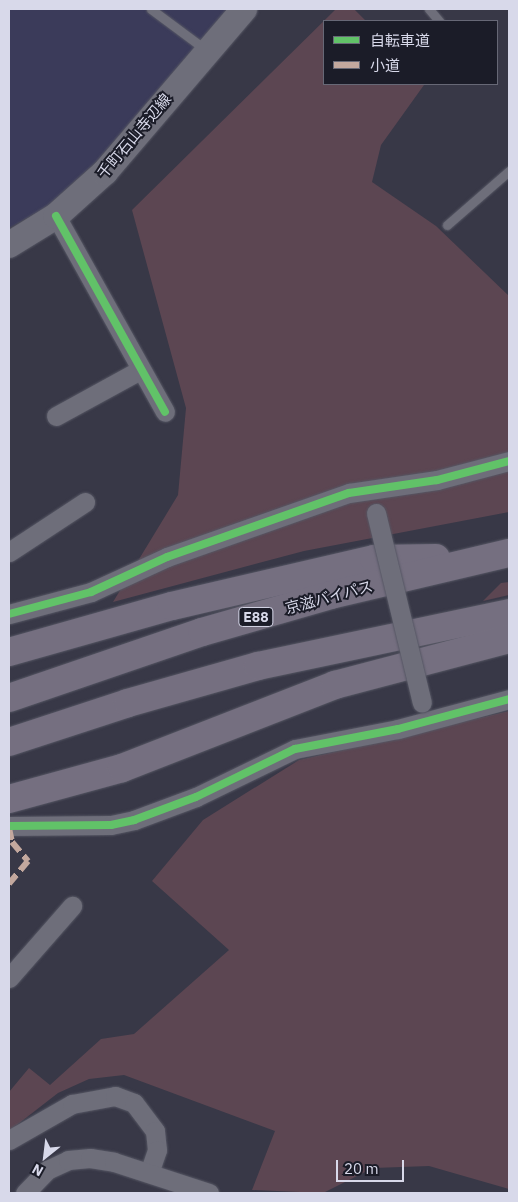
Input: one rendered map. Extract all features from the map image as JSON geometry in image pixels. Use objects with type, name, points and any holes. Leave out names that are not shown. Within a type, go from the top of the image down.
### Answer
[{"type":"highway","points":[[9,652],[172,606],[374,559],[497,555]]},
{"type":"highway","name":"京滋バイパス","points":[[9,698],[202,632],[497,555]]},
{"type":"highway","points":[[9,742],[128,703],[258,666],[509,613]]},
{"type":"highway","points":[[9,799],[122,768],[334,685],[509,639]]},
{"type":"main road","name":"千町石山寺辺線","points":[[9,245],[56,216],[105,172],[206,50],[244,9]]},
{"type":"street","points":[[56,216],[165,412]]},
{"type":"street","points":[[56,416],[140,370]]},
{"type":"street","points":[[9,614],[92,592],[167,557],[269,519],[370,489],[437,480],[509,460]]},
{"type":"street","points":[[370,489],[426,722]]},
{"type":"street","points":[[9,552],[85,502]]},
{"type":"street","points":[[9,826],[111,825],[134,820],[196,797],[295,749],[426,722],[509,700]]},
{"type":"street","points":[[9,978],[72,906]]},
{"type":"street","points":[[9,1140],[72,1104],[115,1096],[134,1103],[155,1131],[157,1150],[149,1173]]},
{"type":"street","points":[[26,1193],[47,1170],[68,1160],[114,1162],[208,1193]]},
{"type":"lane","points":[[150,9],[206,50]]},
{"type":"lane","points":[[429,9],[438,20]]},
{"type":"lane","points":[[447,225],[509,171]]},
{"type":"shaded area","points":[[9,9],[227,9],[96,162],[45,208],[9,228]]},
{"type":"shaded area","points":[[336,9],[354,9],[365,20],[325,20]]},
{"type":"shaded area","points":[[323,22],[323,85],[424,85],[381,145],[372,182],[436,226],[509,296],[509,512],[304,551],[113,602],[178,495],[186,408],[132,210]]},
{"type":"shaded area","points":[[509,582],[509,595],[483,601],[501,583]]},
{"type":"shaded area","points":[[509,711],[509,1189],[429,1166],[373,1168],[323,1193],[252,1190],[275,1131],[124,1075],[89,1079],[58,1093],[9,1131],[9,1092],[29,1068],[50,1085],[101,1039],[134,1034],[229,950],[152,881],[203,820],[299,760]]},
{"type":"marked path","points":[[9,828],[12,842],[28,861],[9,884]]},
{"type":"cycle path","points":[[56,216],[165,412]]},
{"type":"cycle path","points":[[9,614],[91,592],[167,557],[349,493],[437,480],[509,461]]},
{"type":"cycle path","points":[[9,826],[111,825],[134,820],[196,797],[295,749],[398,729],[509,699]]}]
